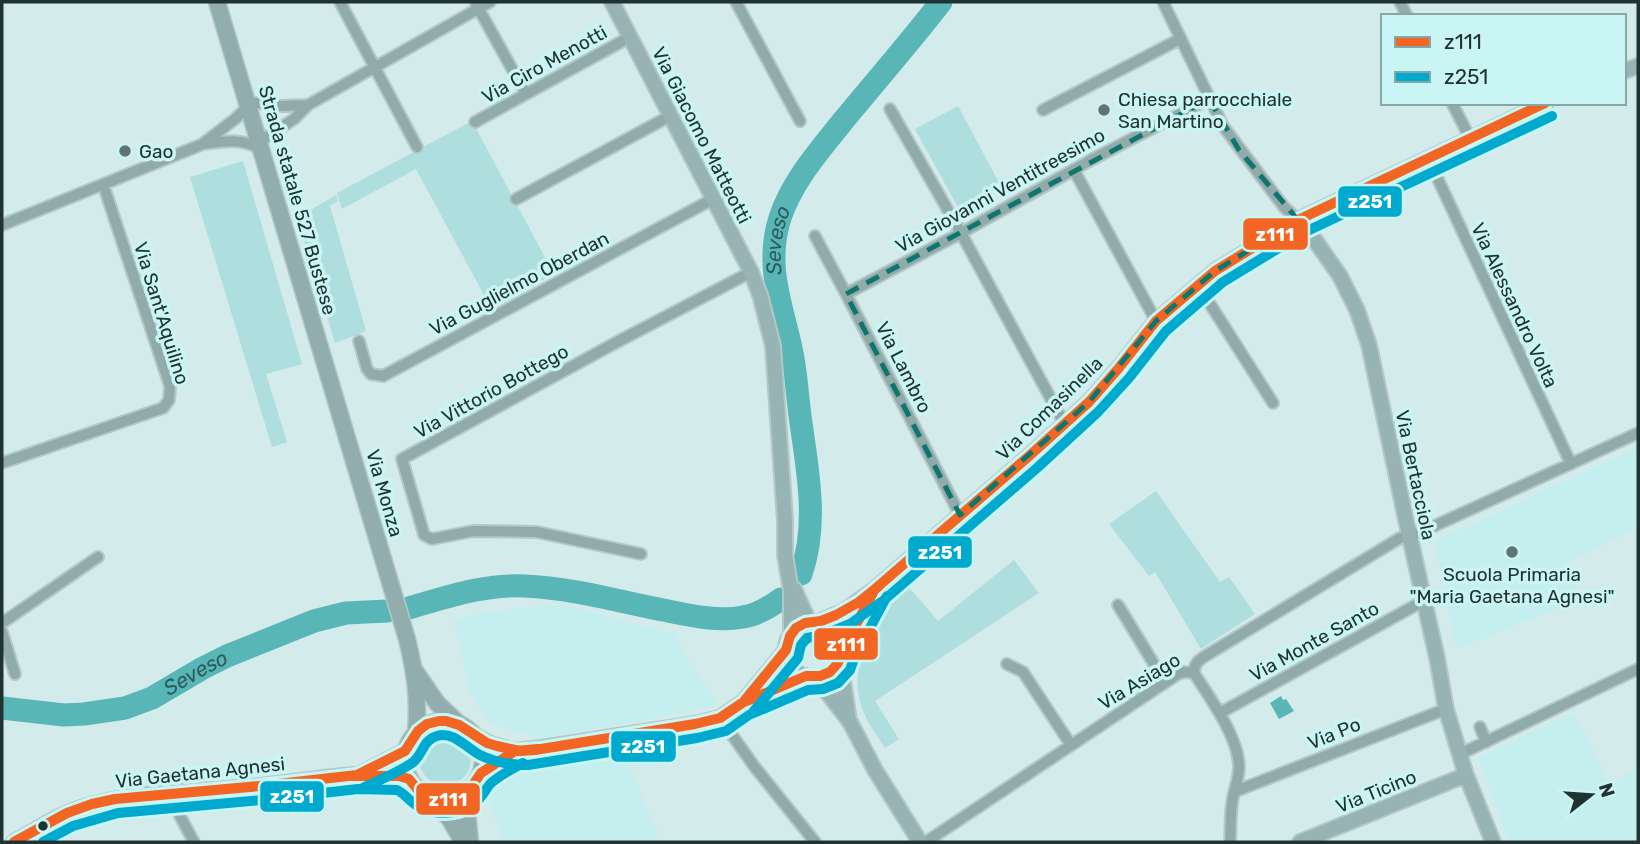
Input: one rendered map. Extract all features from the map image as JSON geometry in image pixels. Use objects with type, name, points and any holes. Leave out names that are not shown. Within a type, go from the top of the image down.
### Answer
[{"type":"main road","name":"Strada statale 527 Bustese","points":[[217,2],[339,411]]},
{"type":"main road","name":"Via Monza","points":[[339,411],[414,669]]},
{"type":"main road","points":[[414,669],[437,703],[474,735],[483,758],[481,773],[470,789],[460,796],[450,799],[427,796]]},
{"type":"main road","points":[[414,669],[418,699],[416,732]]},
{"type":"main road","points":[[458,723],[435,722],[416,732],[405,751],[405,766],[409,779],[449,818],[463,842]]},
{"type":"main road","points":[[470,789],[467,812],[470,842]]},
{"type":"street","points":[[340,2],[417,147]]},
{"type":"street","points":[[2,225],[203,144],[239,141],[260,145],[308,105],[477,5],[490,2]]},
{"type":"street","name":"Via Giacomo Matteotti","points":[[612,2],[751,272],[760,295],[773,346],[785,555],[794,601],[791,634]]},
{"type":"street","points":[[736,2],[800,121]]},
{"type":"street","points":[[1163,2],[1223,126],[1283,207],[1298,220]]},
{"type":"street","points":[[477,5],[526,94]]},
{"type":"street","name":"Via Ciro Menotti","points":[[475,122],[630,37]]},
{"type":"street","points":[[1044,110],[1180,38]]},
{"type":"street","name":"Via Giovanni Ventitreesimo","points":[[846,294],[1209,99]]},
{"type":"street","points":[[203,144],[235,119],[248,104],[308,105]]},
{"type":"street","points":[[1453,105],[1471,140]]},
{"type":"street","name":"Via Comasinella","points":[[814,622],[844,611],[875,589],[1028,457],[1089,402],[1156,321],[1215,271],[1298,220],[1542,105]]},
{"type":"street","points":[[890,109],[1064,423]]},
{"type":"street","points":[[516,199],[670,116]]},
{"type":"street","name":"Via Alessandro Volta","points":[[1429,160],[1571,464]]},
{"type":"street","points":[[1074,170],[1156,321]]},
{"type":"street","name":"Via Sant'Aquilino","points":[[2,463],[163,408],[169,400],[170,386],[103,184]]},
{"type":"street","name":"Via Guglielmo Oberdan","points":[[359,341],[367,369],[371,374],[383,376],[713,198]]},
{"type":"street","name":"Via Bertacciola","points":[[1298,220],[1340,276],[1357,310],[1369,345],[1446,709],[1466,775],[1493,842]]},
{"type":"street","name":"Via Lambro","points":[[815,236],[960,515]]},
{"type":"street","name":"Via Vittorio Bottego","points":[[642,554],[537,532],[473,531],[437,539],[428,538],[423,531],[402,459],[751,272]]},
{"type":"street","points":[[1198,285],[1273,402]]},
{"type":"street","name":"Via Asiago","points":[[926,842],[1165,682],[1184,672],[1194,673],[1196,662],[1400,538],[1421,532],[1638,433]]},
{"type":"street","points":[[2,623],[98,557]]},
{"type":"street","name":"Via Comasinella","points":[[841,656],[875,589]]},
{"type":"street","name":"Via Monte Santo","points":[[1220,713],[1424,600]]},
{"type":"street","name":"Via Giacomo Matteotti","points":[[794,601],[814,622]]},
{"type":"street","points":[[1118,605],[1165,682]]},
{"type":"street","points":[[850,722],[841,656],[842,643],[835,631],[814,622],[799,626],[787,641],[787,657],[794,669],[811,677],[850,722],[875,770],[920,842]]},
{"type":"street","points":[[2,632],[15,674]]},
{"type":"street","points":[[742,704],[786,650]]},
{"type":"street","points":[[474,735],[490,744],[515,751],[695,724],[720,718],[742,704],[811,677],[826,675],[834,669],[841,656]]},
{"type":"street","points":[[1007,664],[1023,672],[1071,745]]},
{"type":"street","points":[[1460,754],[1638,668]]},
{"type":"street","points":[[1194,673],[1220,713],[1236,749],[1238,780],[1232,802],[1230,842]]},
{"type":"street","name":"Via Po","points":[[1236,791],[1446,709]]},
{"type":"street","points":[[720,718],[754,766],[815,842]]},
{"type":"street","points":[[1480,727],[1486,742]]},
{"type":"street","name":"Via Gaetana Agnesi","points":[[358,775],[405,751]]},
{"type":"street","points":[[481,773],[515,751]]},
{"type":"street","name":"Via Gaetana Agnesi","points":[[18,841],[81,807],[115,799],[358,775],[399,776],[409,779]]},
{"type":"street","name":"Via Ticino","points":[[1300,842],[1466,775]]},
{"type":"street","points":[[175,793],[179,814],[194,842]]},
{"type":"highlighted area","points":[[1209,99],[1239,150],[1298,220],[1215,271],[1156,321],[1089,402],[960,515],[846,294]]},
{"type":"shaded area","points":[[958,106],[1002,188],[960,211],[915,129]]},
{"type":"shaded area","points":[[472,121],[554,274],[491,308],[416,169],[342,209],[337,193]]},
{"type":"shaded area","points":[[243,161],[302,364],[266,374],[287,442],[272,447],[190,177]]},
{"type":"shaded area","points":[[336,195],[338,201],[330,206],[366,331],[335,343],[297,218]]},
{"type":"shaded area","name":"Scuola Primaria \"Maria Gaetana Agnesi\"","points":[[1638,447],[1638,527],[1568,562],[1581,598],[1457,649],[1434,542]]},
{"type":"shaded area","points":[[1156,491],[1220,582],[1229,577],[1255,614],[1201,649],[1155,572],[1149,576],[1109,524]]},
{"type":"shaded area","points":[[1014,560],[1039,593],[875,701],[899,739],[885,748],[863,711],[857,682],[862,647],[878,611],[906,584],[938,621]]},
{"type":"shaded area","points":[[552,605],[575,608],[673,634],[718,705],[540,739],[490,723],[470,694],[454,620],[482,613]]},
{"type":"shaded area","points":[[1573,713],[1610,783],[1638,769],[1638,842],[1509,842],[1479,758]]},
{"type":"shaded area","points":[[445,733],[455,735],[463,741],[469,749],[469,769],[463,777],[455,783],[445,785],[435,783],[427,777],[421,769],[419,759],[421,749],[427,741],[435,735]]},
{"type":"shaded area","points":[[623,750],[659,836],[645,842],[503,842],[488,795],[506,778]]},
{"type":"water","points":[[1281,696],[1294,711],[1279,719],[1270,703]]},
{"type":"waterway","name":"Seveso","points":[[801,574],[809,535],[810,495],[794,365],[774,268],[780,218],[807,166],[941,2]]},
{"type":"waterway","name":"Seveso","points":[[409,608],[466,592],[510,586],[560,589],[713,618],[748,616],[781,599]]},
{"type":"waterway","name":"Seveso","points":[[2,708],[64,715],[125,708],[152,698],[227,656],[314,621],[346,613],[387,611]]},
{"type":"transit line","name":"z111","points":[[14,842],[67,813],[115,799],[357,775],[405,751],[418,731],[427,724],[439,721],[459,725],[487,743],[520,751],[535,750],[720,718],[742,703],[806,676],[820,676],[830,672],[838,663],[875,589],[1089,402],[1156,321],[1215,271],[1298,220],[1541,105]]},
{"type":"transit line","name":"z251","points":[[753,712],[798,658],[801,645],[807,638],[823,635],[850,624],[884,600],[1098,412],[1166,331],[1223,282],[1305,232],[1552,116]]},
{"type":"transit line","name":"z111","points":[[745,700],[786,650],[790,636],[796,628],[836,615],[879,586]]},
{"type":"transit line","name":"z251","points":[[363,788],[412,763],[428,741],[443,735],[454,738],[491,760],[528,765],[726,731],[749,715],[808,690],[823,689],[838,683],[850,670],[887,596]]},
{"type":"transit line","name":"z111","points":[[348,776],[399,776],[409,779],[427,796],[450,799],[470,789],[481,773],[515,751],[538,749]]},
{"type":"transit line","name":"z251","points":[[43,842],[73,826],[118,813],[358,789],[397,790],[423,809],[438,813],[453,812],[474,803],[493,781],[523,763]]},
{"type":"place","name":"Chiesa parrocchiale San Martino","points":[[1104,110]]},
{"type":"place","name":"Gao","points":[[125,151]]},
{"type":"place","name":"Scuola Primaria \"Maria Gaetana Agnesi\"","points":[[1512,552]]}]
